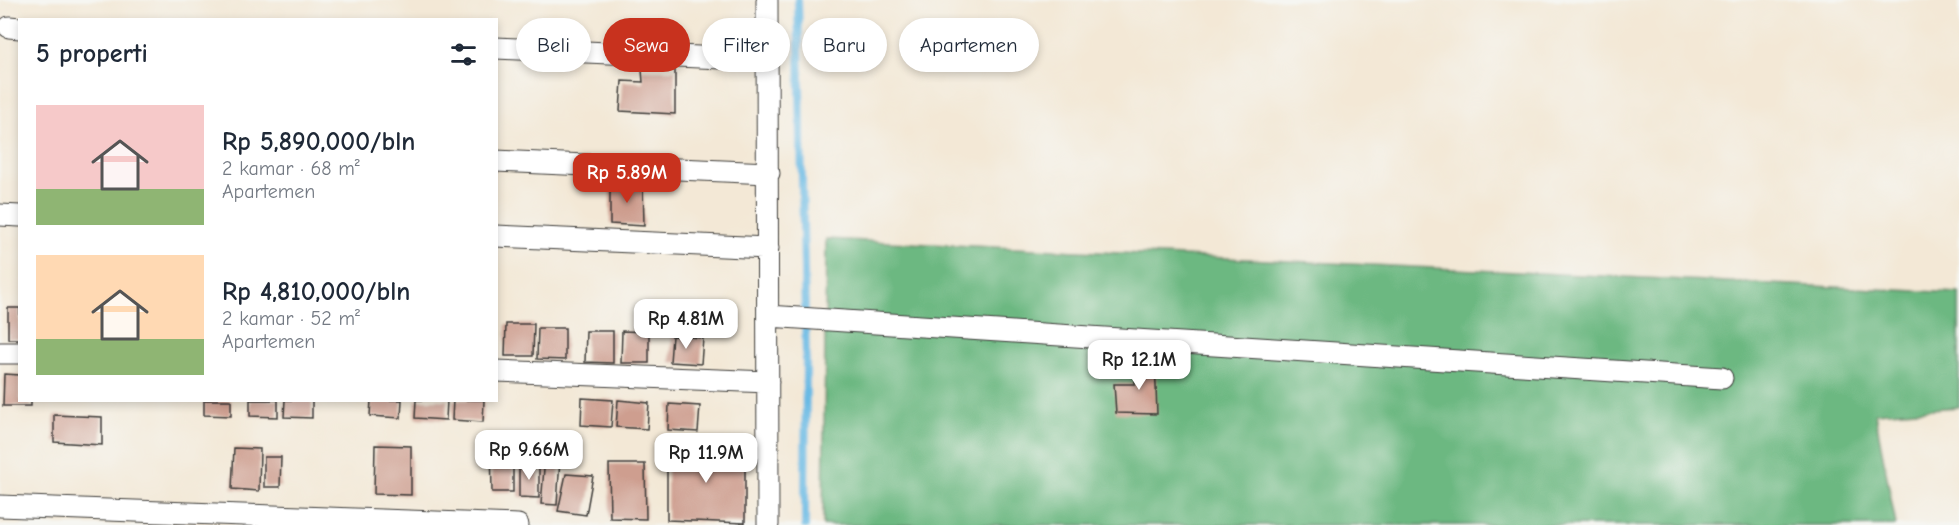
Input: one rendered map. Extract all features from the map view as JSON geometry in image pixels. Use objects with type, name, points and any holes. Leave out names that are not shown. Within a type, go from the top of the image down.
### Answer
[{"type":"street","points":[[767,0],[767,18]]},
{"type":"street","points":[[498,48],[702,57]]},
{"type":"street","points":[[767,72],[768,248],[777,316],[768,382],[768,525]]},
{"type":"street","points":[[498,161],[769,172]]},
{"type":"street","points":[[0,215],[18,216]]},
{"type":"street","points":[[498,236],[768,248]]},
{"type":"street","points":[[777,316],[1722,378]]},
{"type":"street","points":[[0,353],[18,354]]},
{"type":"street","points":[[498,371],[768,382]]},
{"type":"street","points":[[0,506],[518,525]]},
{"type":"green space","points":[[826,239],[1959,293],[1959,407],[1875,413],[1896,525],[823,525]]},
{"type":"building","points":[[642,72],[675,72],[675,114],[620,111],[622,81],[643,82]]},
{"type":"building","points":[[643,182],[644,226],[610,224],[610,183]]},
{"type":"building","points":[[8,308],[18,308],[18,339],[8,339]]},
{"type":"building","points":[[506,324],[534,324],[533,356],[505,356]]},
{"type":"building","points":[[538,328],[565,328],[565,360],[537,359]]},
{"type":"building","points":[[586,331],[613,331],[613,363],[585,362]]},
{"type":"building","points":[[622,331],[649,332],[649,363],[621,363]]},
{"type":"building","points":[[672,336],[703,338],[701,364],[670,362]]},
{"type":"building","points":[[1136,358],[1155,358],[1157,414],[1116,413],[1114,384],[1135,384]]},
{"type":"building","points":[[4,374],[18,375],[18,402],[31,402],[31,406],[3,406]]},
{"type":"building","points":[[582,398],[613,400],[611,427],[581,425]]},
{"type":"building","points":[[618,400],[649,403],[647,429],[616,427]]},
{"type":"building","points":[[204,402],[231,402],[231,416],[204,415]]},
{"type":"building","points":[[250,402],[278,402],[278,417],[250,416]]},
{"type":"building","points":[[285,402],[312,402],[312,418],[284,417]]},
{"type":"building","points":[[371,402],[402,402],[401,418],[370,416]]},
{"type":"building","points":[[416,402],[447,402],[446,420],[415,418]]},
{"type":"building","points":[[453,402],[484,402],[483,422],[452,420]]},
{"type":"building","points":[[669,404],[700,406],[698,432],[668,430]]},
{"type":"building","points":[[54,415],[102,417],[102,445],[54,442]]},
{"type":"building","points":[[491,444],[513,445],[513,492],[492,492]]},
{"type":"building","points":[[375,445],[411,446],[411,495],[374,494]]},
{"type":"building","points":[[667,445],[745,447],[745,523],[667,520]]},
{"type":"building","points":[[234,448],[260,449],[259,491],[232,489]]},
{"type":"building","points":[[264,457],[281,457],[280,487],[264,487]]},
{"type":"building","points":[[545,457],[560,459],[557,505],[541,504]]},
{"type":"building","points":[[519,464],[539,464],[539,498],[519,497]]},
{"type":"building","points":[[609,464],[645,464],[646,519],[610,518]]},
{"type":"building","points":[[566,474],[593,476],[586,515],[558,511]]},
{"type":"waterway","points":[[798,0],[806,360],[805,525]]}]
